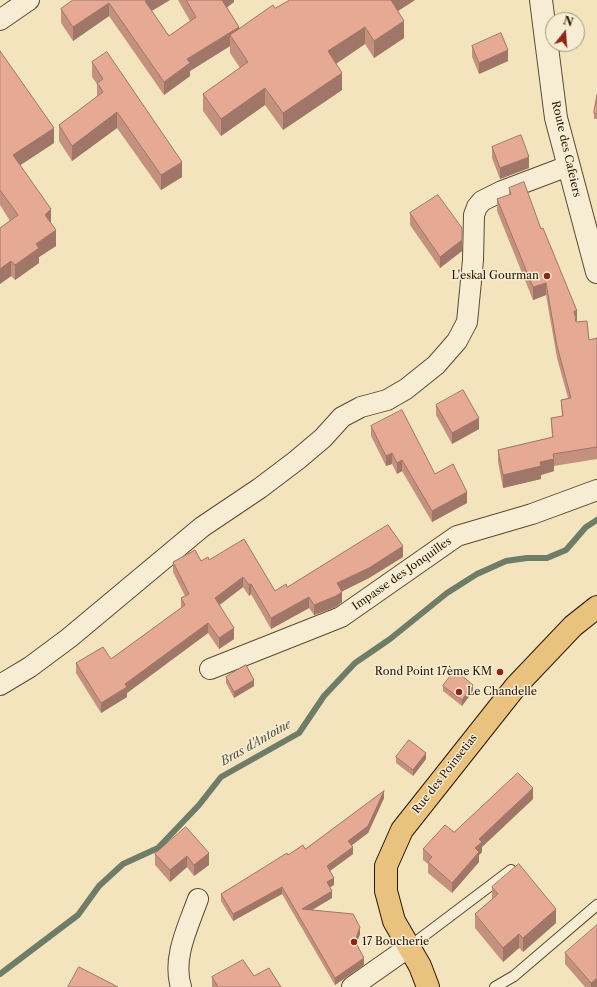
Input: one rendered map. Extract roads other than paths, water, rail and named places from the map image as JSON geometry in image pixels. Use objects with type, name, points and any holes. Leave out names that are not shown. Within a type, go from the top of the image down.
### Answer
[{"type":"main road","name":"Rue des Poinsetias","points":[[428,987],[420,966],[394,920],[386,891],[386,866],[402,830],[516,686],[574,626],[597,607]]},
{"type":"main road","name":"Rue des Poinsetias","points":[[574,626],[597,618]]},
{"type":"street","points":[[0,20],[29,0]]},
{"type":"street","name":"Route des Cafeiers","points":[[541,0],[556,118],[568,166],[596,260]]},
{"type":"street","points":[[0,685],[30,667],[69,638],[202,527],[260,488],[297,460],[323,438],[342,417],[362,407],[387,400],[406,389],[436,365],[457,341],[467,322],[473,260],[474,215],[477,207],[482,201],[502,191],[568,166]]},
{"type":"street","name":"Impasse des Jonquilles","points":[[210,668],[341,617],[456,536],[532,514],[597,490]]},
{"type":"street","points":[[181,987],[179,980],[179,954],[198,899]]},
{"type":"street","points":[[352,987],[409,947]]},
{"type":"lane","points":[[409,947],[511,870]]},
{"type":"lane","points":[[495,987],[514,976],[597,905]]},
{"type":"waterway","name":"Bras d'Antoine","points":[[0,974],[78,915],[99,886],[123,864],[158,848],[199,805],[221,777],[299,733],[324,696],[355,663],[390,639],[447,593],[477,574],[506,561],[527,558],[547,558],[566,550],[586,527],[597,520]]},
{"type":"place","name":"L'eskal Gourman","points":[[547,276]]},
{"type":"place","name":"Rond Point 17ème KM","points":[[500,672]]},
{"type":"place","name":"Le Chandelle","points":[[459,692]]},
{"type":"place","name":"17 Boucherie","points":[[354,942]]}]
